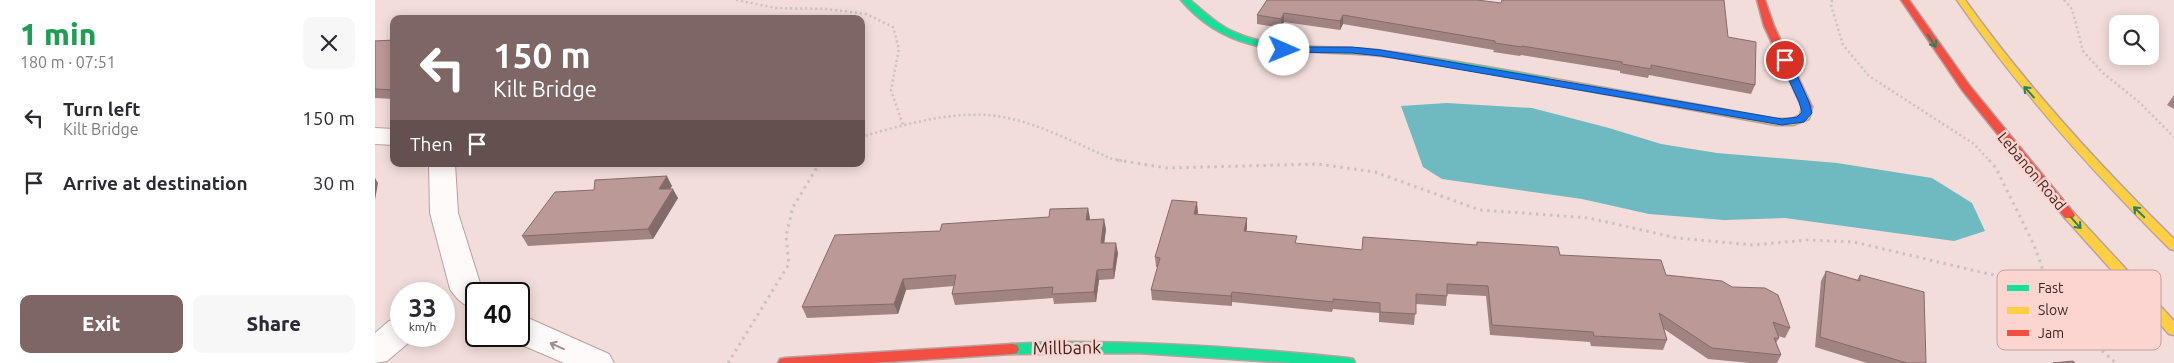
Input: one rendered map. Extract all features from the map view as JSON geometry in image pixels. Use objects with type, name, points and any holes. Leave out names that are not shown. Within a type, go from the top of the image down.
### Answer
[{"type":"street","points":[[1185,0],[1212,25],[1239,40],[1271,48],[1381,53],[1776,122],[1800,120],[1807,115],[1807,108],[1769,26],[1761,0]]},
{"type":"street","name":"Lebanon Road","points":[[1905,0],[1970,96],[2047,192],[2119,270]]},
{"type":"street","points":[[1961,0],[2017,79],[2119,192],[2174,246]]},
{"type":"street","points":[[375,136],[390,137]]},
{"type":"street","points":[[442,167],[444,213],[461,290]]},
{"type":"street","name":"Lebanon Road","points":[[2161,316],[2174,330]]},
{"type":"street","points":[[530,333],[597,363]]},
{"type":"street","points":[[375,352],[390,339]]},
{"type":"street","name":"Millbank","points":[[785,363],[932,359],[1070,345],[1240,352],[1348,363]]},
{"type":"path","points":[[736,0],[776,8],[827,9],[866,14],[893,27],[899,49],[891,90],[903,126]]},
{"type":"path","points":[[1832,0],[1831,5],[1843,45],[1869,76],[1974,144],[1996,168],[2034,245],[2044,270]]},
{"type":"path","points":[[2064,0],[2071,9],[2083,51],[2103,73],[2139,102],[2174,137]]},
{"type":"path","points":[[865,136],[903,126],[956,116],[996,116],[1029,124],[1112,159],[1167,168],[1317,164],[1375,172],[1480,210],[1589,218],[1677,238],[1753,245],[1807,240],[1854,242],[1997,275]]},
{"type":"path","points":[[728,363],[789,264],[786,236],[793,208],[817,167]]},
{"type":"path","points":[[2101,350],[2116,363]]},
{"type":"water","points":[[1447,103],[1532,108],[1661,144],[1717,153],[1837,163],[1932,178],[1972,203],[1985,231],[1954,241],[1785,218],[1724,220],[1649,214],[1582,199],[1442,179],[1423,167],[1401,106]]},
{"type":"building","points":[[1267,0],[1477,0],[1501,3],[1502,0],[1724,0],[1728,37],[1756,42],[1755,85],[1651,65],[1651,69],[1622,64],[1622,62],[1495,43],[1495,41],[1343,15],[1340,21],[1284,13],[1281,19],[1257,15]]},
{"type":"building","points":[[390,40],[390,90],[375,89],[375,41]]},
{"type":"building","points":[[667,176],[659,189],[673,189],[648,229],[522,236],[555,192],[594,190],[595,180]]},
{"type":"building","points":[[1172,200],[1197,202],[1194,214],[1247,218],[1244,231],[1297,236],[1295,243],[1362,250],[1363,237],[1477,245],[1477,242],[1558,247],[1560,255],[1661,260],[1666,275],[1722,281],[1732,287],[1765,288],[1778,295],[1790,328],[1773,322],[1779,338],[1774,338],[1781,355],[1712,348],[1659,313],[1667,340],[1594,336],[1593,332],[1492,325],[1488,286],[1447,284],[1447,296],[1416,294],[1416,314],[1380,312],[1380,303],[1333,299],[1333,302],[1232,292],[1231,296],[1151,290],[1160,258],[1155,257]]},
{"type":"building","points":[[1088,208],[1086,220],[1104,219],[1101,243],[1116,243],[1113,269],[1097,270],[1094,292],[1052,294],[1053,287],[952,294],[956,275],[903,279],[894,304],[802,307],[835,235],[940,231],[942,224],[1049,217],[1050,209]]},
{"type":"building","points":[[1826,271],[1860,281],[1860,275],[1924,292],[1926,363],[1907,363],[1820,337]]},
{"type":"building","points":[[2073,361],[2075,363],[2053,363]]},
{"type":"traffic: fast","points":[[1185,0],[1209,21],[1231,35],[1254,43],[1300,49],[1380,53],[1444,62],[1549,81]]},
{"type":"traffic: fast","points":[[1012,349],[1138,347],[1264,355],[1348,363]]},
{"type":"traffic: slow","points":[[1961,0],[2035,98],[2117,188],[2174,246]]},
{"type":"traffic: slow","points":[[1549,81],[1776,122],[1793,122],[1805,117],[1807,107]]},
{"type":"traffic: slow","points":[[2069,215],[2119,270]]},
{"type":"traffic: slow","points":[[2161,316],[2174,330]]},
{"type":"traffic: jam","points":[[1761,0],[1769,26],[1807,107]]},
{"type":"traffic: jam","points":[[1905,0],[1966,88],[2069,215]]},
{"type":"traffic: jam","points":[[785,363],[1012,349]]},
{"type":"route","points":[[1284,50],[1352,50],[1381,53],[1776,122],[1793,122],[1805,117],[1807,108],[1785,60]]}]
